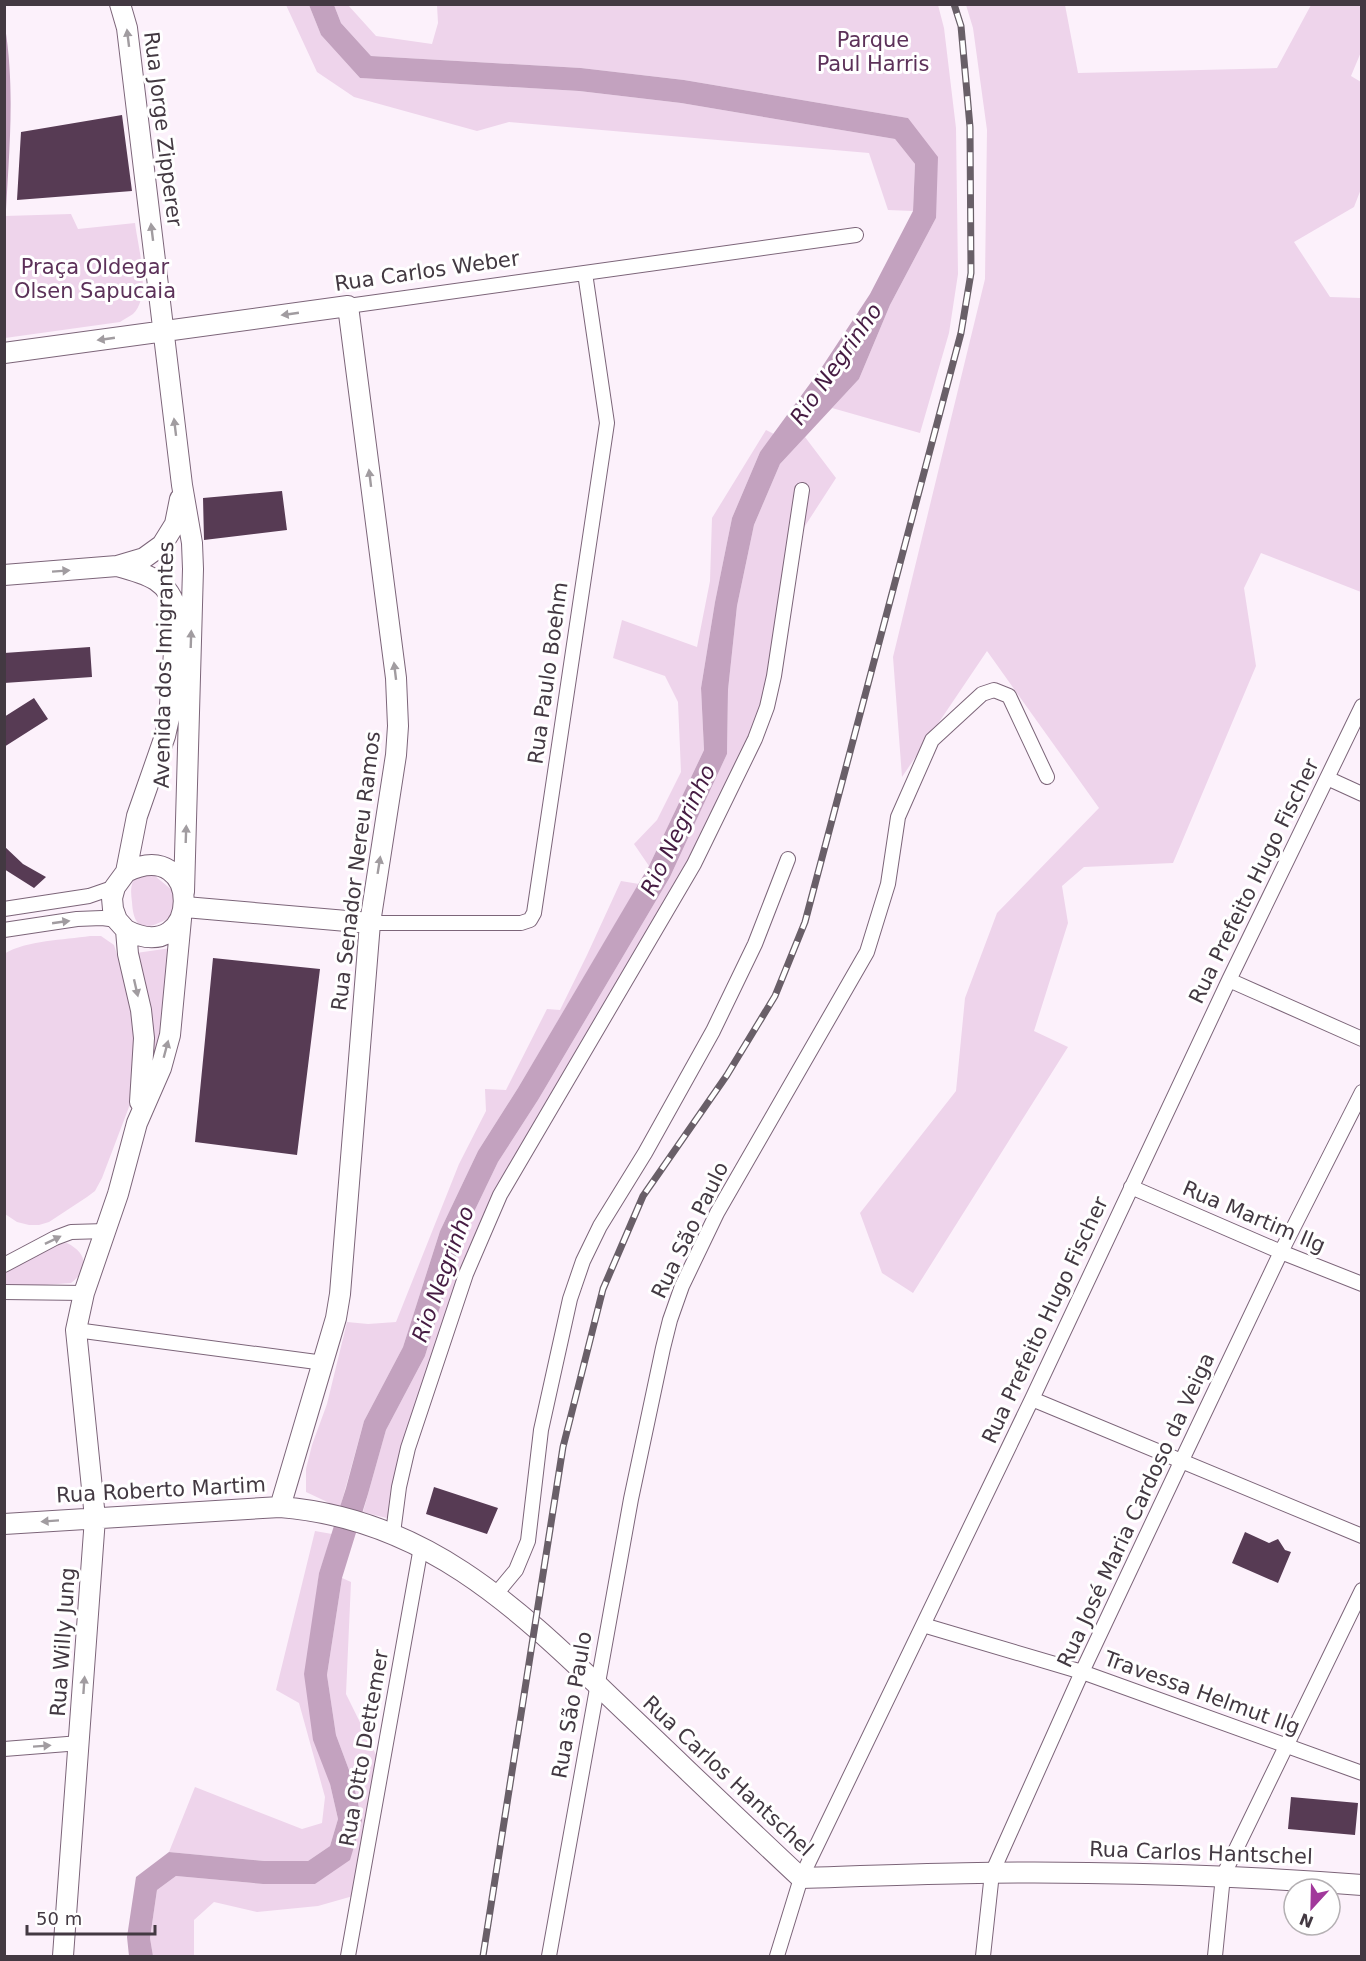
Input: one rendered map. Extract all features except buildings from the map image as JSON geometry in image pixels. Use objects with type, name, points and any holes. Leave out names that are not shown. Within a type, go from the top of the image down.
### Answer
[{"type":"main road","name":"Rua Jorge Zipperer","points":[[120,4],[127,28],[164,331]]},
{"type":"main road","name":"Rua Carlos Weber","points":[[4,353],[348,306]]},
{"type":"main road","name":"Rua Senador Nereu Ramos","points":[[280,1507],[324,1364],[340,1294],[370,923],[396,755],[398,702],[348,306]]},
{"type":"main road","name":"Avenida dos Imigrantes","points":[[76,1330],[84,1293],[118,1194],[137,1123],[161,1068],[170,1035],[183,906],[193,569],[192,543],[182,485],[164,331]]},
{"type":"main road","points":[[4,575],[117,566],[144,558],[162,545],[175,524],[182,485]]},
{"type":"main road","name":"Avenida dos Imigrantes","points":[[117,566],[156,580],[167,589],[174,600],[177,613],[169,718],[165,736],[112,898],[113,909],[122,925],[141,1010],[144,1038],[143,1069],[137,1123]]},
{"type":"main road","points":[[120,879],[139,866],[154,865],[167,870],[178,880],[183,906],[173,929],[162,935],[137,936],[122,925]]},
{"type":"main road","points":[[183,906],[370,923]]},
{"type":"main road","name":"Rua Willy Jung","points":[[63,1956],[95,1518],[76,1330]]},
{"type":"main road","name":"Rua Roberto Martim","points":[[4,1524],[280,1507],[321,1512],[384,1530]]},
{"type":"main road","name":"Rua Carlos Hantschel","points":[[384,1530],[421,1547],[496,1594],[597,1684],[801,1878],[1099,1873],[1223,1876],[1362,1885]]},
{"type":"street","name":"Rua Carlos Weber","points":[[348,306],[856,235]]},
{"type":"street","name":"Rua Paulo Boehm","points":[[370,923],[521,923],[530,920],[534,913],[607,423],[585,273]]},
{"type":"street","points":[[384,1530],[399,1487],[408,1448],[466,1274],[500,1195],[694,864],[755,739],[774,676],[801,490]]},
{"type":"street","name":"Rua São Paulo","points":[[549,1956],[631,1498],[653,1392],[670,1320],[679,1294],[717,1213],[867,952],[888,884],[898,817],[932,740],[982,694],[994,690],[1009,696],[1047,777]]},
{"type":"street","name":"Rua Prefeito Hugo Fischer","points":[[777,1956],[801,1878],[1362,706]]},
{"type":"street","points":[[1327,778],[1362,794]]},
{"type":"street","points":[[496,1594],[516,1570],[528,1541],[541,1430],[553,1368],[570,1299],[583,1261],[600,1227],[645,1153],[713,1030],[754,944],[788,859]]},
{"type":"street","points":[[4,909],[89,896],[120,879]]},
{"type":"street","points":[[4,930],[77,919],[102,918],[122,925]]},
{"type":"street","points":[[1229,980],[1362,1039]]},
{"type":"street","name":"Rua José Maria Cardoso da Veiga","points":[[983,1956],[992,1873],[1082,1672],[1181,1462],[1281,1252],[1362,1092]]},
{"type":"street","name":"Rua Martim Ilg","points":[[1131,1187],[1281,1252],[1362,1284]]},
{"type":"street","points":[[4,1265],[71,1232],[106,1231]]},
{"type":"street","points":[[4,1292],[84,1293]]},
{"type":"street","points":[[76,1330],[324,1364]]},
{"type":"street","points":[[1032,1399],[1362,1536]]},
{"type":"street","name":"Rua Otto Dettemer","points":[[348,1956],[421,1547]]},
{"type":"street","points":[[1215,1956],[1223,1876],[1362,1590]]},
{"type":"street","name":"Travessa Helmut Ilg","points":[[923,1624],[1082,1672],[1362,1773]]},
{"type":"street","points":[[4,1749],[80,1743]]},
{"type":"green space","points":[[286,5],[309,5],[321,35],[360,78],[579,91],[681,103],[895,139],[915,164],[913,211],[888,210],[869,153],[509,122],[477,131],[354,97],[317,72]]},
{"type":"green space","name":"Parque Paul Harris","points":[[334,5],[348,5],[376,36],[432,44],[438,23],[437,5],[938,5],[944,28],[956,128],[958,274],[949,333],[920,433],[832,408],[859,379],[890,305],[936,218],[908,118],[684,80],[581,68],[371,56],[341,23]]},
{"type":"green space","points":[[966,5],[1065,5],[1078,73],[1277,68],[1311,5],[1361,5],[1361,52],[1351,76],[1361,82],[1361,189],[1354,207],[1294,242],[1330,297],[1361,298],[1361,592],[1261,553],[1244,588],[1256,666],[1173,863],[1084,867],[1062,886],[1068,923],[1034,1031],[1068,1047],[913,1293],[882,1273],[860,1213],[956,1091],[965,998],[997,913],[1099,808],[987,651],[902,777],[893,657],[985,279],[987,130],[973,28]]},
{"type":"green space","name":"Praça Oldegar Olsen Sapucaia","points":[[71,214],[78,229],[135,223],[143,284],[139,306],[133,314],[120,322],[5,338],[5,216]]},
{"type":"green space","points":[[766,430],[774,434],[760,452],[732,518],[715,602],[701,688],[704,750],[649,866],[634,844],[657,820],[681,772],[678,702],[665,676],[613,658],[622,620],[697,647],[710,581],[712,518]]},
{"type":"green space","points":[[805,437],[836,478],[794,543],[774,676],[727,800],[515,1166],[449,1325],[394,1520],[363,1512],[386,1430],[425,1356],[461,1239],[498,1162],[538,1100],[670,877],[727,754],[728,690],[737,606],[754,525],[780,464]]},
{"type":"green space","points":[[148,874],[155,876],[178,895],[174,915],[151,926],[145,926],[136,921],[131,891],[134,879]]},
{"type":"green space","points":[[621,881],[639,884],[478,1151],[440,1231],[403,1347],[364,1421],[340,1508],[306,1492],[306,1469],[327,1404],[347,1322],[368,1324],[396,1322],[459,1164],[486,1111],[485,1089],[506,1090],[547,1009],[560,1010]]},
{"type":"green space","points":[[101,936],[114,945],[129,993],[135,1032],[132,1099],[95,1191],[49,1222],[29,1225],[17,1222],[5,1214],[4,954],[34,943]]},
{"type":"green space","points":[[171,948],[169,996],[152,1081],[152,1035],[136,953]]},
{"type":"green space","points":[[67,1243],[79,1252],[84,1261],[81,1272],[71,1283],[5,1288],[5,1271],[56,1244]]},
{"type":"green space","points":[[315,1531],[332,1534],[319,1573],[313,1623],[330,1784],[338,1819],[330,1846],[308,1861],[264,1861],[169,1852],[195,1787],[302,1829],[322,1823],[325,1797],[299,1703],[276,1690]]},
{"type":"green space","points":[[342,1578],[351,1582],[346,1694],[382,1767],[360,1894],[318,1906],[257,1912],[214,1902],[194,1920],[194,1956],[153,1956],[150,1938],[157,1890],[176,1876],[263,1884],[315,1884],[362,1820],[352,1778],[336,1735],[327,1675]]},
{"type":"water","name":"Rio Negrinho","points":[[309,5],[334,5],[341,23],[371,56],[581,68],[684,80],[908,118],[938,157],[936,218],[890,305],[859,379],[780,464],[754,525],[737,606],[728,690],[727,754],[670,877],[538,1100],[498,1162],[461,1239],[425,1356],[386,1430],[342,1578],[327,1675],[336,1735],[352,1778],[362,1820],[350,1860],[315,1884],[263,1884],[176,1876],[157,1890],[150,1938],[153,1956],[129,1956],[127,1937],[136,1877],[169,1852],[264,1861],[308,1861],[330,1846],[338,1819],[330,1784],[313,1740],[304,1674],[319,1573],[364,1421],[403,1347],[440,1231],[478,1151],[518,1088],[649,866],[704,750],[701,688],[715,602],[732,518],[760,452],[820,370],[870,294],[913,211],[915,164],[895,139],[681,103],[579,91],[360,78],[321,35]]},
{"type":"water","points":[[5,27],[11,103],[5,230]]},
{"type":"railway","points":[[483,1956],[563,1447],[603,1289],[643,1196],[727,1075],[775,996],[805,922],[961,333],[971,273],[970,127],[961,26],[954,4]]}]
